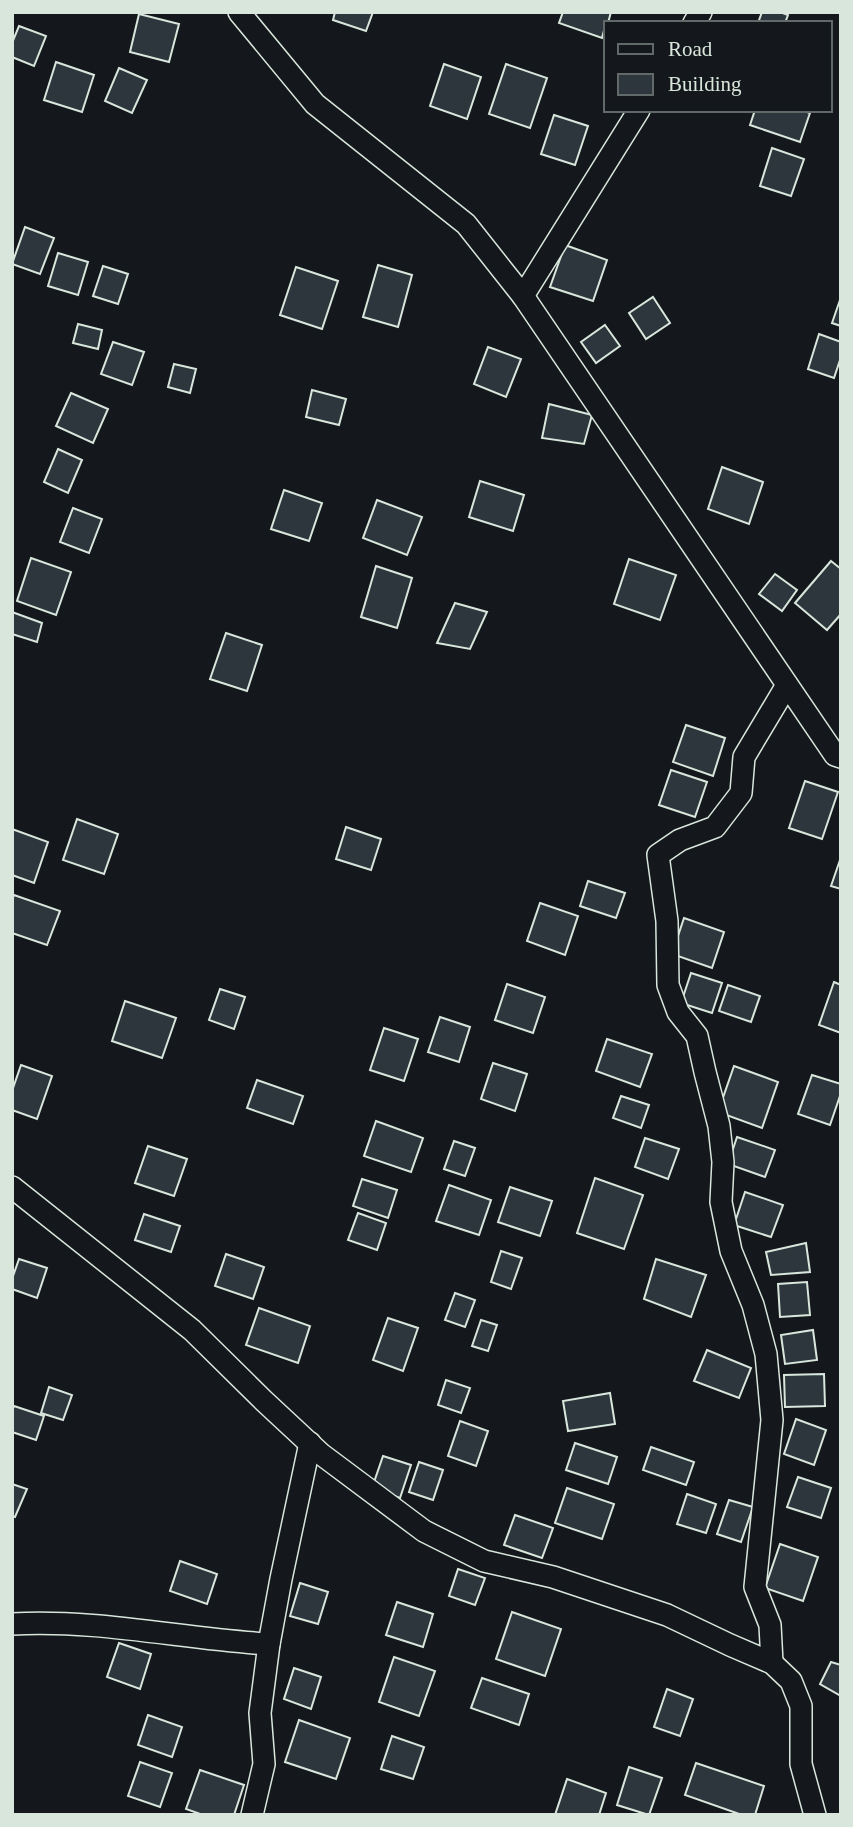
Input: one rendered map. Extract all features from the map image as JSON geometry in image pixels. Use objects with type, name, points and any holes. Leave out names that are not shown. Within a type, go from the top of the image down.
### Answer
[{"type":"street","points":[[239,12],[315,104],[466,224],[523,296],[835,755],[841,757]]},
{"type":"street","points":[[523,296],[638,112]]},
{"type":"street","points":[[772,1663],[769,1625],[755,1587],[772,1420],[766,1354],[753,1305],[731,1251],[721,1202],[723,1163],[719,1126],[697,1036],[678,1012],[668,985],[667,920],[659,855],[680,840],[715,827],[741,793],[744,757],[788,685]]},
{"type":"street","points":[[12,1187],[192,1330],[310,1443],[424,1531],[484,1561],[553,1577],[667,1615],[772,1663],[792,1681],[801,1706],[800,1764],[815,1815]]},
{"type":"street","points":[[252,1815],[264,1764],[260,1713],[269,1644],[310,1443]]},
{"type":"street","points":[[12,1623],[94,1625],[227,1642],[269,1644]]},
{"type":"building","points":[[335,12],[373,12],[366,31],[333,20]]},
{"type":"building","points":[[563,12],[611,12],[609,21],[604,21],[602,38],[559,23]]},
{"type":"building","points":[[762,12],[788,15],[786,21],[759,21]]},
{"type":"building","points":[[139,14],[179,24],[169,62],[130,52]]},
{"type":"building","points":[[19,26],[46,36],[34,66],[12,57],[12,43]]},
{"type":"building","points":[[56,62],[94,75],[82,112],[44,100]]},
{"type":"building","points":[[444,64],[481,77],[467,119],[430,106]]},
{"type":"building","points":[[506,64],[547,78],[530,128],[489,114]]},
{"type":"building","points":[[119,68],[147,80],[132,113],[105,101]]},
{"type":"building","points":[[754,112],[810,113],[800,142],[750,125]]},
{"type":"building","points":[[554,115],[588,126],[575,165],[541,154]]},
{"type":"building","points":[[772,148],[804,159],[791,196],[760,186]]},
{"type":"building","points":[[25,227],[54,238],[40,274],[12,264]]},
{"type":"building","points":[[565,245],[607,260],[593,301],[550,287]]},
{"type":"building","points":[[58,253],[88,262],[78,295],[48,286]]},
{"type":"building","points":[[378,265],[412,275],[398,327],[363,317]]},
{"type":"building","points":[[103,266],[128,274],[118,304],[93,296]]},
{"type":"building","points":[[296,267],[338,281],[322,329],[280,315]]},
{"type":"building","points":[[653,297],[670,323],[646,339],[629,313]]},
{"type":"building","points":[[841,297],[841,326],[832,323]]},
{"type":"building","points":[[78,324],[102,330],[98,349],[73,343]]},
{"type":"building","points":[[605,325],[620,346],[596,363],[581,342]]},
{"type":"building","points":[[819,334],[841,342],[841,357],[834,378],[808,369]]},
{"type":"building","points":[[113,342],[144,352],[132,385],[101,374]]},
{"type":"building","points":[[488,347],[521,359],[506,397],[474,384]]},
{"type":"building","points":[[174,364],[196,369],[190,393],[168,387]]},
{"type":"building","points":[[312,390],[346,399],[339,425],[306,417]]},
{"type":"building","points":[[71,393],[108,409],[93,443],[56,426]]},
{"type":"building","points":[[549,404],[592,415],[584,444],[542,438]]},
{"type":"building","points":[[58,449],[82,460],[68,493],[44,482]]},
{"type":"building","points":[[722,467],[763,482],[749,524],[708,509]]},
{"type":"building","points":[[480,481],[524,495],[513,531],[469,517]]},
{"type":"building","points":[[284,490],[322,503],[309,541],[271,529]]},
{"type":"building","points":[[377,500],[422,517],[407,555],[363,538]]},
{"type":"building","points":[[73,508],[102,519],[89,553],[60,542]]},
{"type":"building","points":[[31,558],[71,572],[56,615],[17,601]]},
{"type":"building","points":[[629,559],[676,575],[660,620],[614,604]]},
{"type":"building","points":[[831,561],[841,569],[841,614],[827,630],[795,603]]},
{"type":"building","points":[[376,566],[412,578],[397,628],[361,617]]},
{"type":"building","points":[[775,574],[797,590],[782,611],[759,594]]},
{"type":"building","points":[[455,603],[487,612],[470,649],[437,643]]},
{"type":"building","points":[[12,612],[42,623],[37,642],[12,634]]},
{"type":"building","points":[[226,633],[262,645],[247,691],[210,679]]},
{"type":"building","points":[[686,725],[725,738],[713,776],[673,762]]},
{"type":"building","points":[[671,770],[707,782],[695,817],[659,805]]},
{"type":"building","points":[[805,781],[838,792],[822,839],[789,828]]},
{"type":"building","points":[[77,819],[118,834],[104,874],[63,860]]},
{"type":"building","points":[[346,827],[381,839],[371,870],[336,859]]},
{"type":"building","points":[[12,829],[48,842],[34,883],[12,875]]},
{"type":"building","points":[[841,857],[841,889],[831,886]]},
{"type":"building","points":[[588,881],[625,893],[616,918],[580,906]]},
{"type":"building","points":[[14,895],[60,911],[47,945],[12,933]]},
{"type":"building","points":[[540,903],[578,916],[565,955],[527,941]]},
{"type":"building","points":[[684,918],[724,932],[712,968],[672,954]]},
{"type":"building","points":[[691,973],[722,983],[712,1013],[681,1003]]},
{"type":"building","points":[[834,982],[841,985],[841,1033],[819,1025]]},
{"type":"building","points":[[507,984],[545,997],[533,1033],[495,1020]]},
{"type":"building","points":[[728,985],[760,996],[751,1022],[719,1011]]},
{"type":"building","points":[[220,989],[245,997],[234,1029],[209,1020]]},
{"type":"building","points":[[125,1001],[176,1018],[162,1058],[112,1041]]},
{"type":"building","points":[[440,1017],[470,1027],[459,1062],[428,1052]]},
{"type":"building","points":[[384,1028],[418,1039],[404,1081],[370,1070]]},
{"type":"building","points":[[607,1039],[652,1054],[640,1087],[596,1071]]},
{"type":"building","points":[[493,1063],[527,1074],[515,1111],[481,1099]]},
{"type":"building","points":[[21,1065],[52,1076],[37,1119],[12,1110],[12,1091]]},
{"type":"building","points":[[734,1066],[778,1082],[762,1128],[718,1112]]},
{"type":"building","points":[[812,1075],[841,1084],[841,1093],[830,1125],[798,1114]]},
{"type":"building","points":[[257,1080],[303,1096],[293,1124],[247,1108]]},
{"type":"building","points":[[621,1096],[649,1105],[641,1128],[613,1118]]},
{"type":"building","points":[[376,1121],[423,1138],[411,1172],[364,1156]]},
{"type":"building","points":[[737,1137],[775,1150],[765,1177],[728,1164]]},
{"type":"building","points":[[645,1138],[679,1149],[668,1179],[635,1167]]},
{"type":"building","points":[[454,1141],[475,1148],[465,1176],[444,1169]]},
{"type":"building","points":[[148,1146],[187,1159],[174,1196],[135,1183]]},
{"type":"building","points":[[595,1178],[643,1195],[624,1249],[577,1233]]},
{"type":"building","points":[[362,1179],[397,1190],[388,1218],[353,1206]]},
{"type":"building","points":[[449,1185],[491,1200],[479,1235],[436,1221]]},
{"type":"building","points":[[510,1187],[552,1201],[540,1236],[498,1222]]},
{"type":"building","points":[[745,1192],[783,1205],[771,1237],[734,1225]]},
{"type":"building","points":[[358,1213],[386,1223],[377,1250],[348,1240]]},
{"type":"building","points":[[144,1214],[180,1226],[171,1252],[135,1240]]},
{"type":"building","points":[[806,1243],[810,1272],[771,1275],[766,1252]]},
{"type":"building","points":[[501,1251],[522,1258],[511,1289],[491,1282]]},
{"type":"building","points":[[226,1254],[264,1267],[253,1299],[215,1286]]},
{"type":"building","points":[[19,1259],[47,1268],[37,1298],[12,1289],[12,1279]]},
{"type":"building","points":[[656,1259],[706,1275],[691,1317],[644,1299]]},
{"type":"building","points":[[807,1282],[810,1315],[780,1317],[778,1284]]},
{"type":"building","points":[[455,1293],[475,1300],[465,1327],[445,1320]]},
{"type":"building","points":[[259,1308],[310,1326],[298,1363],[246,1345]]},
{"type":"building","points":[[388,1318],[418,1328],[403,1371],[373,1360]]},
{"type":"building","points":[[481,1320],[497,1325],[488,1351],[472,1346]]},
{"type":"building","points":[[813,1330],[817,1360],[785,1364],[781,1335]]},
{"type":"building","points":[[707,1350],[751,1368],[739,1398],[694,1381]]},
{"type":"building","points":[[824,1374],[825,1406],[785,1407],[784,1375]]},
{"type":"building","points":[[446,1380],[470,1388],[461,1413],[438,1405]]},
{"type":"building","points":[[49,1387],[72,1395],[63,1420],[41,1413]]},
{"type":"building","points":[[610,1393],[615,1424],[568,1431],[563,1401]]},
{"type":"building","points":[[14,1406],[44,1416],[36,1440],[12,1432]]},
{"type":"building","points":[[796,1419],[826,1430],[814,1465],[784,1454]]},
{"type":"building","points":[[460,1421],[488,1431],[476,1466],[448,1456]]},
{"type":"building","points":[[575,1443],[617,1457],[608,1484],[566,1470]]},
{"type":"building","points":[[651,1447],[694,1462],[686,1485],[643,1470]]},
{"type":"building","points":[[383,1456],[411,1465],[400,1498],[372,1488]]},
{"type":"building","points":[[419,1462],[443,1470],[433,1500],[409,1492]]},
{"type":"building","points":[[798,1477],[831,1488],[821,1518],[787,1507]]},
{"type":"building","points":[[12,1484],[27,1489],[15,1517],[12,1516]]},
{"type":"building","points":[[567,1488],[614,1504],[602,1539],[555,1523]]},
{"type":"building","points":[[687,1494],[716,1504],[706,1533],[677,1524]]},
{"type":"building","points":[[729,1500],[753,1507],[741,1542],[717,1534]]},
{"type":"building","points":[[515,1515],[553,1528],[542,1558],[504,1545]]},
{"type":"building","points":[[780,1544],[818,1557],[803,1601],[765,1588]]},
{"type":"building","points":[[180,1561],[217,1574],[207,1604],[170,1591]]},
{"type":"building","points":[[458,1569],[485,1578],[475,1605],[449,1596]]},
{"type":"building","points":[[300,1583],[328,1592],[318,1624],[290,1616]]},
{"type":"building","points":[[397,1602],[433,1614],[423,1647],[386,1635]]},
{"type":"building","points":[[512,1612],[561,1629],[545,1676],[496,1659]]},
{"type":"building","points":[[119,1643],[151,1654],[140,1689],[107,1677]]},
{"type":"building","points":[[394,1657],[435,1671],[419,1716],[379,1702]]},
{"type":"building","points":[[831,1662],[841,1665],[841,1696],[820,1684]]},
{"type":"building","points":[[294,1668],[321,1677],[311,1709],[284,1699]]},
{"type":"building","points":[[482,1678],[529,1694],[519,1725],[471,1708]]},
{"type":"building","points":[[667,1689],[693,1699],[680,1736],[654,1727]]},
{"type":"building","points":[[148,1715],[182,1727],[172,1757],[138,1745]]},
{"type":"building","points":[[299,1720],[350,1738],[336,1779],[285,1762]]},
{"type":"building","points":[[392,1736],[424,1747],[413,1779],[381,1769]]},
{"type":"building","points":[[140,1762],[172,1773],[160,1807],[128,1796]]},
{"type":"building","points":[[696,1763],[764,1786],[755,1815],[742,1815],[685,1795]]},
{"type":"building","points":[[629,1767],[662,1778],[649,1815],[617,1805]]},
{"type":"building","points":[[200,1770],[244,1785],[234,1815],[203,1815],[186,1809]]},
{"type":"building","points":[[567,1779],[606,1793],[599,1815],[555,1815]]}]
